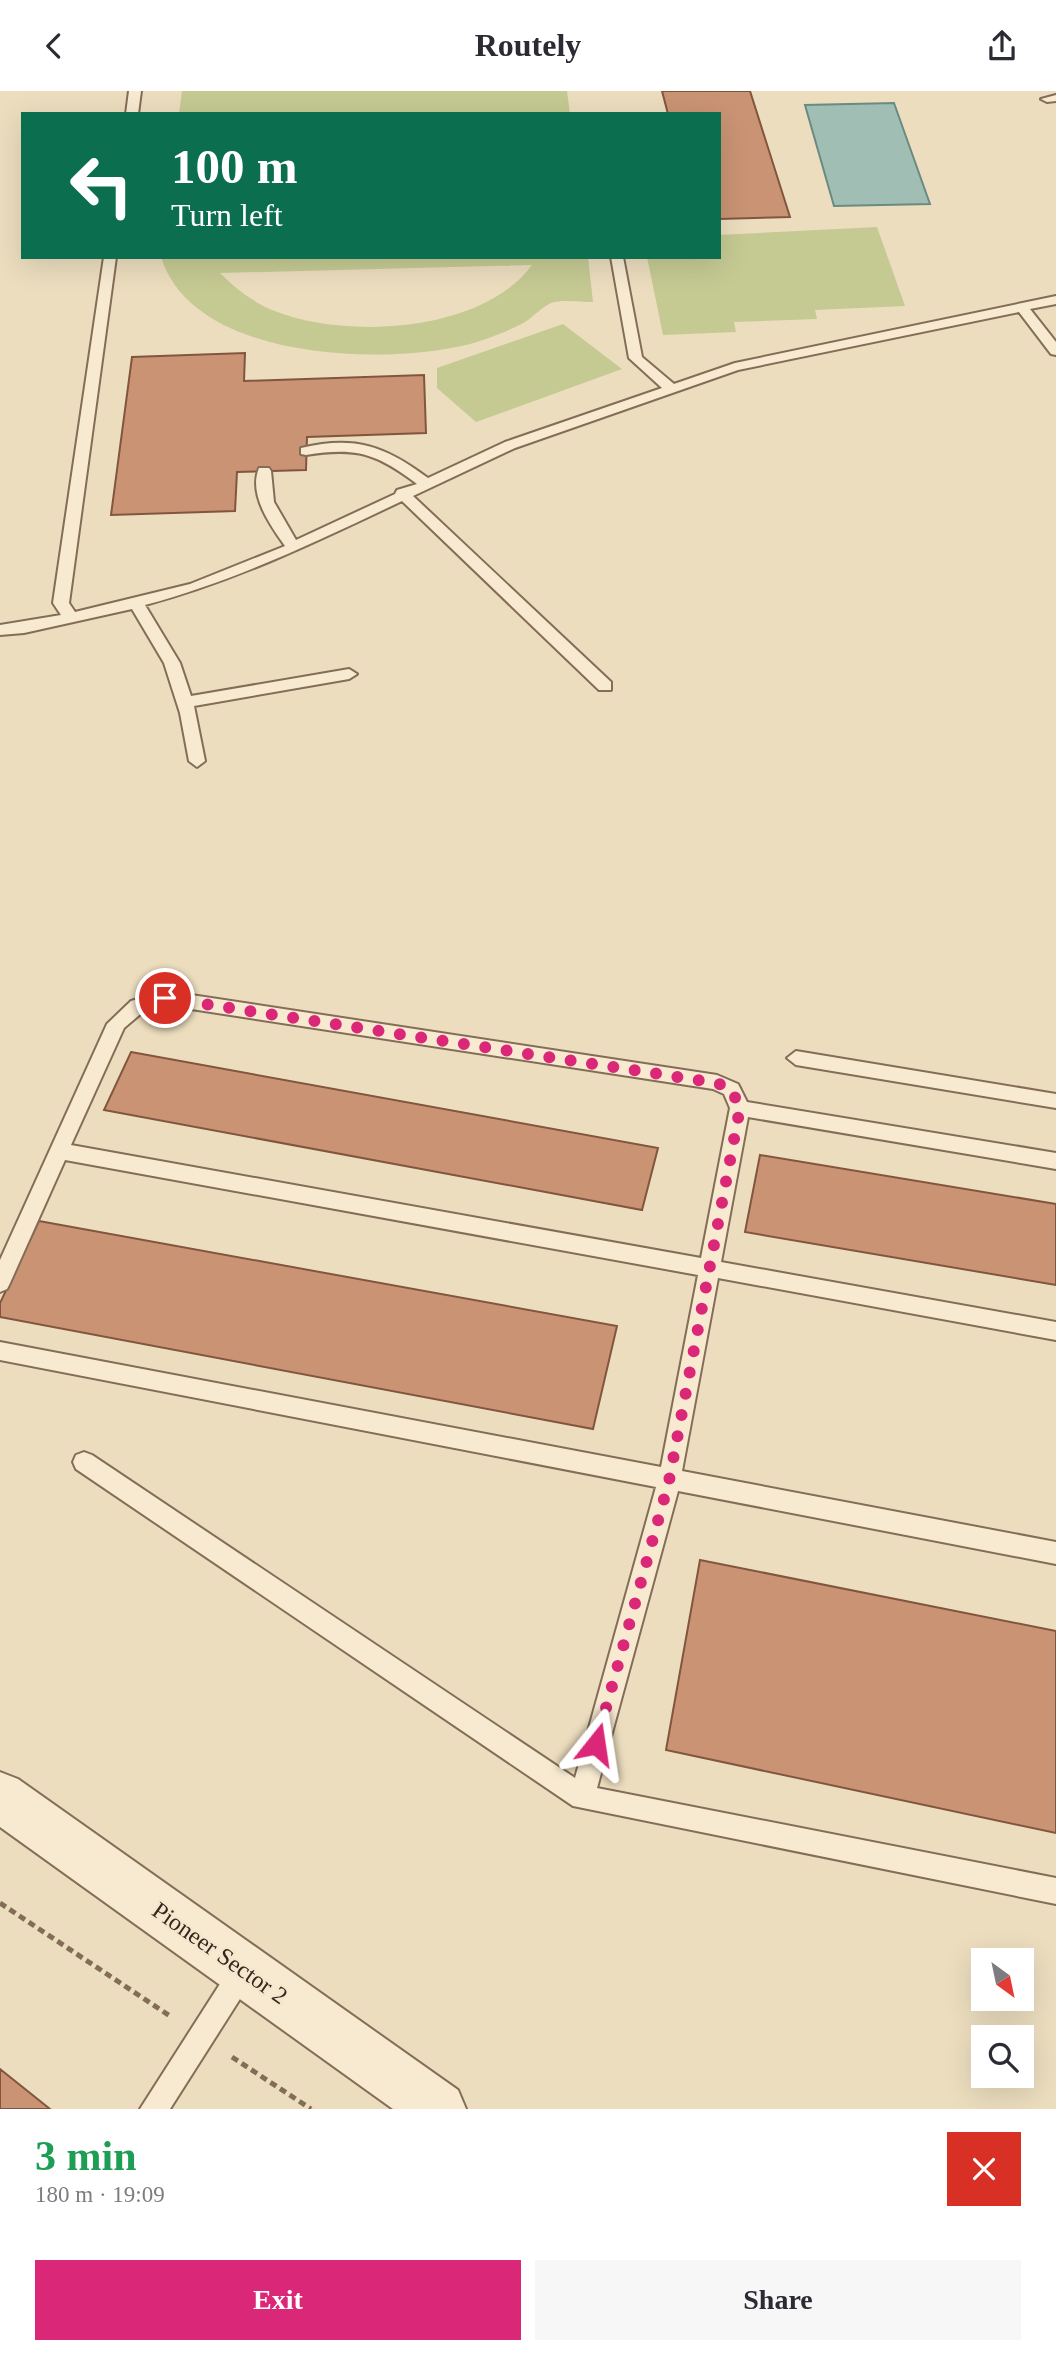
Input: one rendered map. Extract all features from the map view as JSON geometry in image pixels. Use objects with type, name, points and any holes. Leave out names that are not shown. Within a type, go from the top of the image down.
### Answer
[{"type":"street","name":"Pioneer Sector 2","points":[[0,1797],[439,2109]]},
{"type":"lane","points":[[132,112],[135,91]]},
{"type":"lane","points":[[71,618],[61,603],[110,259]]},
{"type":"lane","points":[[617,259],[636,358],[671,388]]},
{"type":"lane","points":[[0,630],[71,618],[195,587],[293,547],[402,493],[510,445],[735,367],[1056,300]]},
{"type":"lane","points":[[1021,307],[1056,351]]},
{"type":"lane","points":[[306,451],[333,446],[373,448],[389,455],[425,483]]},
{"type":"lane","points":[[264,471],[262,489],[274,520],[293,547]]},
{"type":"lane","points":[[402,493],[605,686]]},
{"type":"lane","points":[[135,603],[172,663],[185,702],[197,761]]},
{"type":"lane","points":[[185,702],[349,674]]},
{"type":"lane","points":[[0,1283],[116,1024],[132,1007],[148,1000],[165,998],[717,1083],[731,1089],[740,1108],[707,1266],[669,1481],[582,1797]]},
{"type":"lane","points":[[796,1058],[1056,1101]]},
{"type":"lane","points":[[740,1108],[1056,1161]]},
{"type":"lane","points":[[60,1151],[707,1266],[1056,1332]]},
{"type":"lane","points":[[0,1351],[1056,1553]]},
{"type":"lane","points":[[84,1462],[582,1797],[1056,1891]]},
{"type":"lane","points":[[154,2109],[244,1970]]},
{"type":"path","points":[[0,1903],[173,2018]]},
{"type":"path","points":[[230,2056],[310,2109]]},
{"type":"green space","points":[[182,91],[567,91],[570,112],[179,112]]},
{"type":"green space","points":[[877,227],[905,306],[815,310],[817,319],[734,322],[736,332],[663,335],[647,259],[721,259],[721,235]]},
{"type":"green space","points":[[162,259],[588,259],[593,302],[551,303],[519,325],[470,344],[433,351],[390,354],[343,354],[295,348],[250,336],[211,318],[180,291]],"holes":[[[532,265],[509,288],[481,305],[447,317],[411,324],[373,327],[336,325],[272,310],[244,294],[220,273]]]},
{"type":"green space","points":[[563,324],[622,369],[476,422],[437,388],[437,368]]},
{"type":"water","points":[[894,103],[930,204],[834,206],[805,105]]},
{"type":"building","points":[[662,91],[750,91],[790,217],[721,219],[721,112],[667,112]]},
{"type":"building","points":[[245,353],[244,381],[424,375],[426,433],[307,437],[306,470],[237,472],[235,511],[111,515],[132,357]]},
{"type":"building","points":[[131,1052],[658,1148],[642,1210],[104,1110]]},
{"type":"building","points":[[760,1155],[1056,1204],[1056,1285],[745,1232]]},
{"type":"building","points":[[39,1221],[617,1326],[593,1429],[0,1317],[0,1303]]},
{"type":"building","points":[[700,1560],[1056,1631],[1056,1833],[666,1750]]},
{"type":"building","points":[[0,2069],[50,2109],[0,2109]]},
{"type":"route","points":[[165,998],[717,1083],[731,1089],[740,1108],[707,1266],[669,1481],[596,1744]]}]
